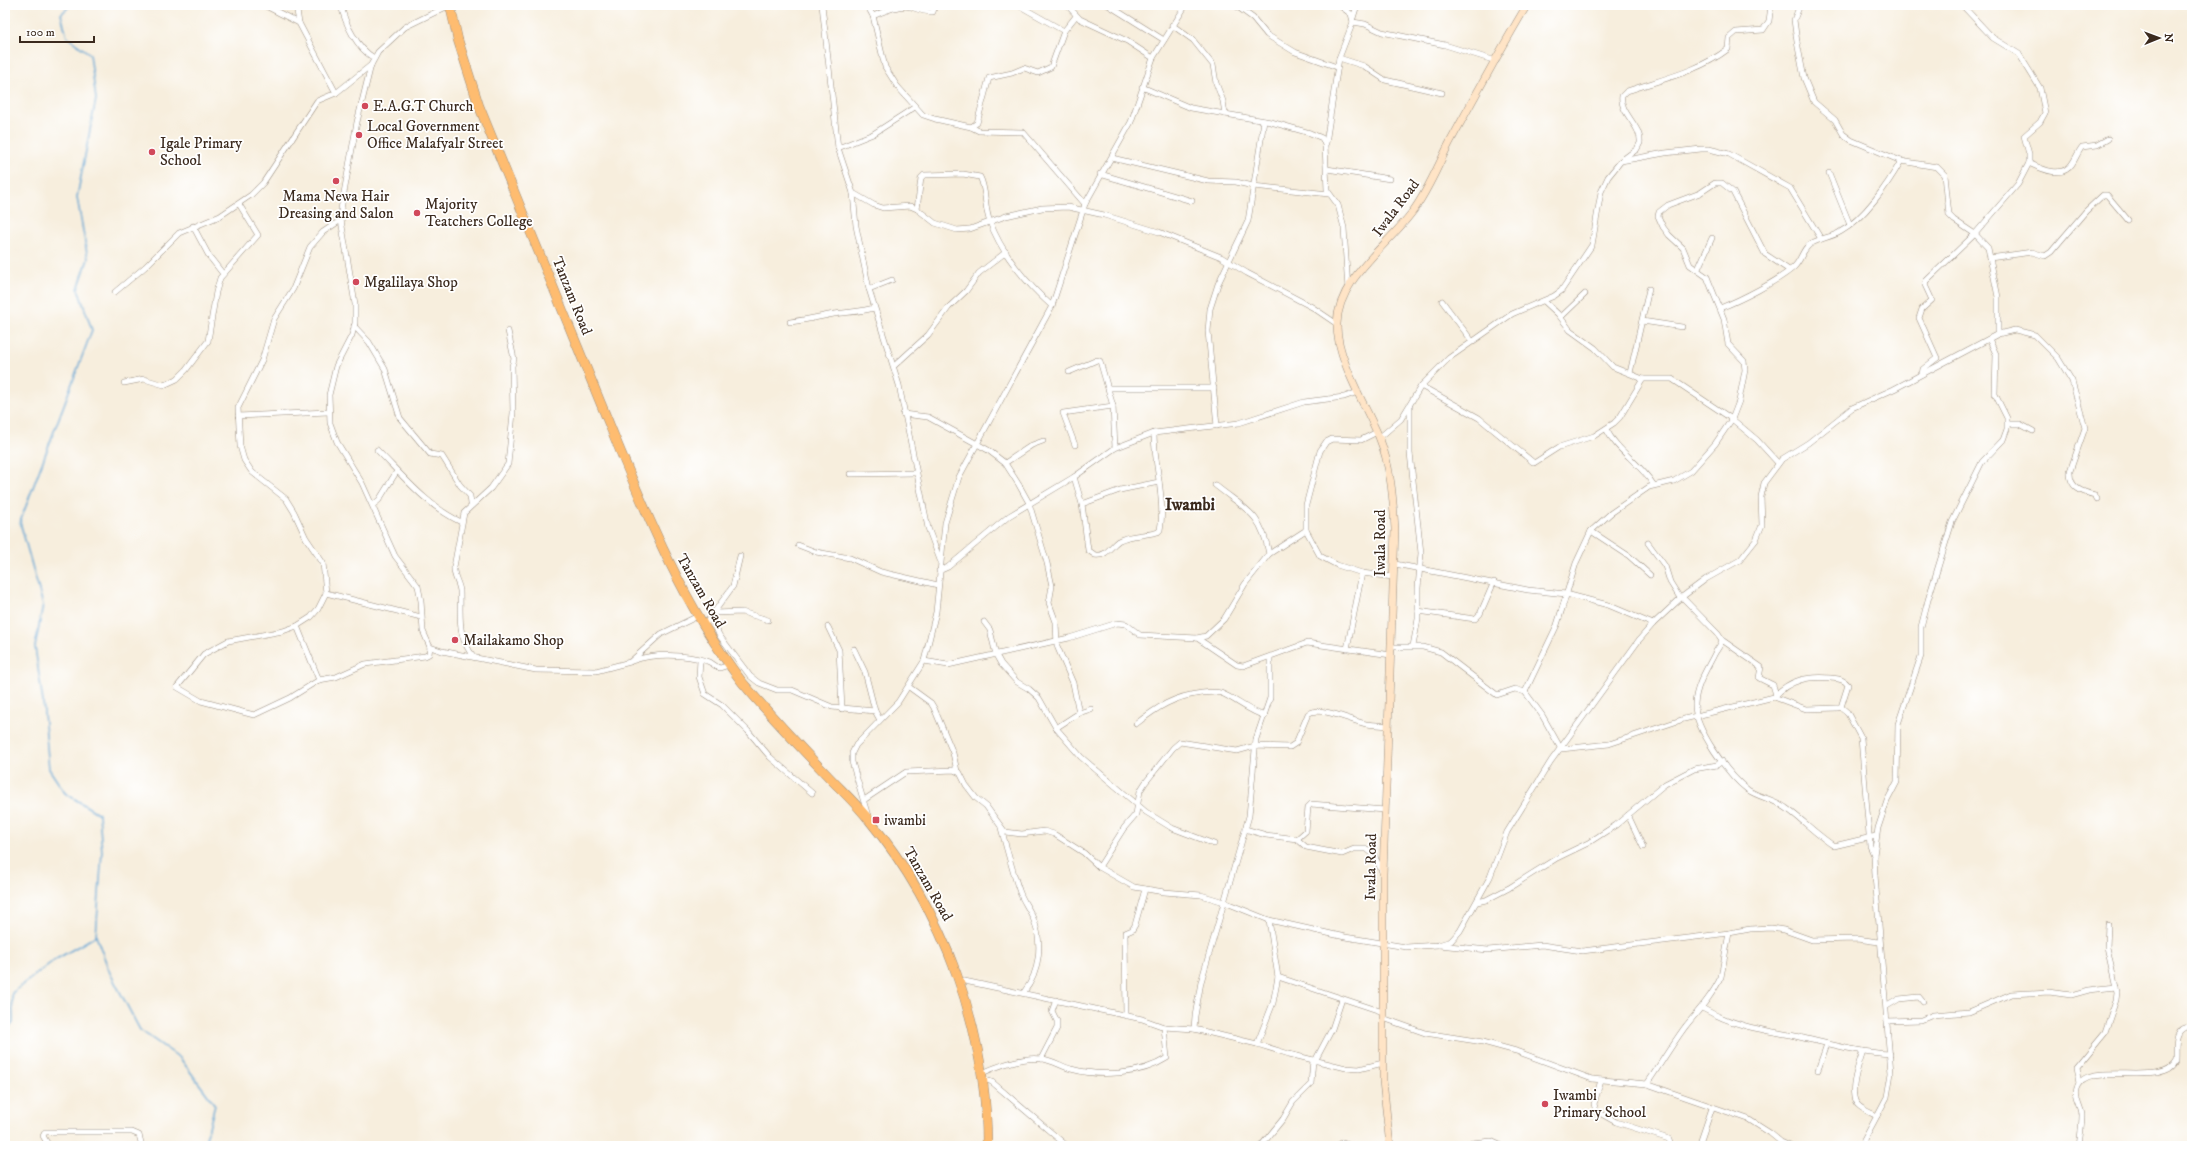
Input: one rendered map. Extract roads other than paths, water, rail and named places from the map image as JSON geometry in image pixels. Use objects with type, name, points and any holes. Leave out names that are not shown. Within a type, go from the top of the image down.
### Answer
[{"type":"highway","name":"Tanzam Road","points":[[450,5],[458,40],[482,114],[654,531],[670,566],[698,616],[729,665],[772,716],[868,818],[901,863],[939,929],[960,980],[983,1076],[987,1146]]},
{"type":"street","points":[[264,5],[299,24]]},
{"type":"street","points":[[296,5],[299,24],[336,93]]},
{"type":"street","points":[[341,5],[350,28],[367,52],[374,58]]},
{"type":"street","points":[[341,220],[322,232],[310,247],[293,289],[274,318],[265,354],[239,404],[238,416],[240,446],[244,460],[252,472],[286,499],[306,538],[322,560],[326,574],[326,593],[312,617],[297,626],[282,631],[228,641],[218,645],[202,655],[178,688],[201,701],[254,715],[290,698],[319,680],[336,676],[370,663],[425,656],[429,654],[430,647],[425,638],[421,617],[422,601],[418,586],[395,556],[373,505],[337,442],[328,412],[330,388],[336,366],[352,335],[354,326],[355,304],[341,220],[348,167],[371,65],[374,58],[388,40],[405,27],[450,5]]},
{"type":"street","points":[[822,5],[838,148],[853,193],[857,230],[869,289],[894,366],[915,472],[928,528],[940,561]]},
{"type":"street","points":[[867,5],[873,16],[888,74],[915,107],[929,117],[971,127],[979,131],[1023,132],[1085,204]]},
{"type":"street","points":[[873,16],[902,7],[910,7],[925,12],[933,12],[935,5]]},
{"type":"street","points":[[1018,5],[1064,31]]},
{"type":"street","points":[[1067,5],[1076,16],[1128,41],[1153,58]]},
{"type":"street","points":[[1108,5],[1164,40]]},
{"type":"street","points":[[868,818],[852,762],[852,753],[856,745],[898,702],[909,687],[924,661],[936,612],[945,523],[959,477],[1052,306],[1082,210],[1100,174],[1112,158],[1133,118],[1142,87],[1153,58],[1186,5]]},
{"type":"street","points":[[1234,5],[1253,18],[1267,35],[1295,52],[1337,67]]},
{"type":"street","points":[[1339,5],[1353,20],[1382,32],[1445,45],[1496,61]]},
{"type":"street","points":[[1328,194],[1325,145],[1339,58],[1357,5]]},
{"type":"street","name":"Iwala Road","points":[[1390,1146],[1384,1109],[1383,874],[1396,529],[1392,491],[1378,435],[1343,356],[1337,324],[1342,304],[1353,280],[1400,227],[1424,196],[1450,143],[1527,5]]},
{"type":"street","points":[[1393,577],[1362,573],[1337,565],[1320,556],[1306,530],[1306,505],[1322,447],[1332,439],[1340,438],[1361,440],[1378,435],[1401,419],[1411,405],[1421,386],[1449,358],[1512,314],[1544,301],[1561,291],[1592,245],[1601,192],[1608,177],[1621,161],[1637,149],[1640,141],[1622,104],[1622,96],[1625,93],[1698,67],[1711,60],[1728,49],[1729,38],[1733,34],[1763,30],[1769,21],[1771,5]]},
{"type":"street","points":[[1800,5],[1794,20],[1797,42],[1804,78],[1814,102],[1835,120],[1847,138],[1901,161],[1932,166],[1942,171],[1945,175],[1949,214],[1954,220],[1975,234],[1986,245],[1998,297],[1998,334]]},
{"type":"street","points":[[1922,374],[1923,369],[1937,358],[1919,318],[1922,309],[1932,300],[1925,285],[1926,281],[1975,234],[2015,188],[2029,163],[2029,154],[2024,136],[2045,116],[2040,88],[2019,54],[1993,38],[1962,5]]},
{"type":"street","points":[[971,127],[977,123],[989,78],[1012,73],[1024,68],[1035,72],[1049,69],[1054,64],[1064,31],[1076,16]]},
{"type":"street","points":[[1172,26],[1193,40],[1213,65],[1225,114]]},
{"type":"street","points":[[1339,58],[1371,70],[1385,80],[1442,93]]},
{"type":"street","points":[[115,292],[145,267],[178,233],[220,216],[251,195],[263,183],[317,101],[336,93],[371,65]]},
{"type":"street","points":[[1142,87],[1191,108],[1264,121],[1316,135],[1322,138],[1325,145]]},
{"type":"street","points":[[838,148],[873,134],[915,107]]},
{"type":"street","points":[[1217,426],[1208,331],[1209,319],[1213,296],[1248,221],[1264,121]]},
{"type":"street","points":[[2029,163],[2048,170],[2062,171],[2072,165],[2082,147],[2097,145],[2108,139]]},
{"type":"street","points":[[1621,161],[1665,153],[1701,149],[1709,149],[1729,154],[1790,188],[1821,239]]},
{"type":"street","points":[[1112,158],[1208,181],[1236,182],[1253,186],[1328,194],[1338,204],[1343,218],[1348,290]]},
{"type":"street","points":[[1720,308],[1742,299],[1789,270],[1796,265],[1803,251],[1808,246],[1821,239],[1839,233],[1850,225],[1881,193],[1901,161]]},
{"type":"street","points":[[1327,169],[1390,179]]},
{"type":"street","points":[[1829,173],[1850,225]]},
{"type":"street","points":[[917,209],[920,178],[924,174],[977,176],[982,180],[984,202],[990,222],[1006,252],[1033,288],[1052,306]]},
{"type":"street","points":[[1100,174],[1192,201]]},
{"type":"street","points":[[1526,692],[1548,646],[1565,603],[1566,594],[1576,563],[1591,531],[1611,513],[1653,484],[1662,485],[1674,481],[1691,471],[1716,444],[1732,419],[1739,401],[1745,365],[1738,353],[1728,344],[1720,308],[1707,277],[1698,269],[1690,265],[1683,248],[1669,236],[1663,227],[1658,216],[1659,212],[1668,205],[1700,193],[1718,183],[1725,185],[1733,192],[1765,254],[1789,270]]},
{"type":"street","points":[[853,193],[878,207],[890,208],[905,205],[917,209],[935,223],[951,229],[963,230],[1042,208],[1068,207],[1082,210],[1159,232],[1228,262],[1312,307],[1337,324]]},
{"type":"street","points":[[1990,258],[2032,252],[2045,256],[2051,252],[2086,211],[2103,194],[2107,195],[2128,220]]},
{"type":"street","points":[[124,383],[142,379],[164,385],[181,376],[208,341],[216,292],[223,274],[258,237],[257,233],[238,204]]},
{"type":"street","points":[[193,226],[209,256],[223,274]]},
{"type":"street","points":[[1698,269],[1712,238]]},
{"type":"street","points":[[894,366],[928,334],[949,307],[966,291],[979,273],[1006,252]]},
{"type":"street","points":[[869,289],[892,280]]},
{"type":"street","points":[[1630,373],[1650,289]]},
{"type":"street","points":[[1561,317],[1585,294]]},
{"type":"street","points":[[1442,301],[1472,341]]},
{"type":"street","points":[[1544,301],[1561,317],[1570,330],[1595,348],[1609,364],[1643,379],[1672,379],[1732,419],[1757,440],[1778,463]]},
{"type":"street","points":[[790,322],[818,319],[838,313],[858,313],[874,308]]},
{"type":"street","points":[[1642,321],[1682,327]]},
{"type":"street","points":[[354,326],[369,342],[385,369],[400,418],[430,454],[442,456],[460,485],[470,496],[471,504]]},
{"type":"street","points":[[909,687],[931,703],[953,753],[957,771],[966,786],[976,798],[986,806],[1001,827],[1009,833],[1022,834],[1044,831],[1054,834],[1084,853],[1099,867],[1134,887],[1201,895],[1224,902],[1269,920],[1384,944],[1422,948],[1450,941],[1457,936],[1490,877],[1507,832],[1587,710],[1653,624],[1681,597],[1740,560],[1756,540],[1762,525],[1762,490],[1764,483],[1778,463],[1852,408],[1922,374],[1998,334],[2015,330],[2035,335],[2058,358],[2074,386],[2085,428],[2070,471],[2070,477],[2075,487],[2084,493],[2095,495],[2097,499]]},
{"type":"street","points":[[474,657],[461,635],[459,617],[460,591],[453,571],[461,522],[464,513],[471,504],[490,488],[508,464],[513,413],[512,366],[514,359],[508,331]]},
{"type":"street","points":[[1861,1146],[1887,1097],[1890,1083],[1887,1006],[1879,942],[1874,855],[1876,836],[1887,801],[1897,782],[1898,724],[1921,656],[1921,627],[1952,522],[1982,462],[2003,440],[2008,424],[1995,394],[1996,354],[1989,339]]},
{"type":"street","points":[[1068,372],[1099,360],[1113,406],[1115,448]]},
{"type":"street","points":[[1421,386],[1479,418],[1532,462],[1537,462],[1559,447],[1594,436],[1606,429],[1620,417],[1643,379]]},
{"type":"street","points":[[1108,388],[1214,388]]},
{"type":"street","points":[[939,571],[948,567],[1009,516],[1074,476],[1115,448],[1154,433],[1245,422],[1304,402],[1348,396],[1358,392]]},
{"type":"street","points":[[1411,405],[1410,453],[1421,553],[1418,611],[1413,646]]},
{"type":"street","points":[[1075,445],[1063,412],[1113,406]]},
{"type":"street","points":[[238,416],[328,412]]},
{"type":"street","points":[[903,414],[928,417],[977,444],[1005,463],[1029,503],[1051,582],[1052,591],[1049,603],[1056,622],[1057,646],[1076,692],[1079,713]]},
{"type":"street","points":[[2008,424],[2020,424],[2033,431]]},
{"type":"street","points":[[1606,429],[1614,443],[1645,473],[1653,484]]},
{"type":"street","points":[[1074,476],[1082,504],[1088,550],[1094,555],[1100,555],[1118,541],[1153,534],[1160,530],[1162,517],[1159,482],[1154,454],[1154,433]]},
{"type":"street","points":[[1005,463],[1032,445],[1043,442]]},
{"type":"street","points":[[377,450],[439,510],[461,522]]},
{"type":"street","points":[[373,505],[379,500],[397,470]]},
{"type":"street","points":[[850,474],[915,472]]},
{"type":"street","points":[[1082,504],[1120,490],[1159,482]]},
{"type":"street","points":[[1216,485],[1257,519],[1266,540],[1269,554]]},
{"type":"street","points":[[924,661],[945,666],[1069,638],[1116,623],[1126,624],[1140,635],[1197,638],[1206,636],[1224,620],[1245,584],[1269,554],[1306,530]]},
{"type":"street","points":[[1591,531],[1628,556],[1650,575]]},
{"type":"street","points":[[1648,543],[1664,566],[1670,582],[1681,597],[1718,634],[1722,640],[1760,667],[1759,678],[1773,685],[1775,696]]},
{"type":"street","points":[[798,545],[816,552],[850,558],[881,572],[938,585]]},
{"type":"street","points":[[704,626],[733,586],[740,556]]},
{"type":"street","points":[[1395,564],[1494,582],[1528,590],[1566,594],[1608,605],[1653,624]]},
{"type":"street","points":[[1347,649],[1362,573]]},
{"type":"street","points":[[1418,611],[1475,619],[1480,614],[1494,582]]},
{"type":"street","points":[[326,593],[421,617]]},
{"type":"street","points":[[713,615],[742,612],[768,620]]},
{"type":"street","points":[[713,615],[719,635],[750,676],[759,683],[777,690],[792,690],[823,704],[842,709],[875,711]]},
{"type":"street","points":[[630,662],[661,634],[698,616]]},
{"type":"street","points":[[984,622],[994,642],[996,655],[1001,664],[1017,682],[1029,689],[1039,698],[1056,728],[1081,757],[1138,806],[1172,828],[1214,844]]},
{"type":"street","points":[[297,626],[319,680]]},
{"type":"street","points":[[828,627],[838,650],[842,709]]},
{"type":"street","points":[[1197,638],[1237,665],[1249,665],[1294,646],[1307,643],[1391,655]]},
{"type":"street","points":[[1722,640],[1697,689],[1695,705],[1696,716],[1722,762],[1732,775],[1747,789],[1778,802],[1834,846],[1870,836],[1876,836]]},
{"type":"street","points":[[1391,647],[1413,646],[1432,648],[1441,652],[1497,695],[1511,690],[1526,692],[1542,715],[1561,749]]},
{"type":"street","points":[[430,647],[442,651],[529,669],[558,672],[596,671],[630,662],[666,656],[689,657],[711,662],[720,668],[729,665]]},
{"type":"street","points":[[854,649],[865,672],[875,711],[880,720]]},
{"type":"street","points":[[1194,1029],[1194,1019],[1201,982],[1245,829],[1253,781],[1255,746],[1270,698],[1270,657]]},
{"type":"street","points":[[700,660],[698,677],[703,691],[707,696],[719,702],[752,735],[770,758],[812,793]]},
{"type":"street","points":[[1561,749],[1609,744],[1696,716],[1775,696],[1796,681],[1807,677],[1840,680],[1848,685],[1841,707]]},
{"type":"street","points":[[1136,724],[1170,700],[1212,692],[1226,696],[1251,711],[1265,716]]},
{"type":"street","points":[[1775,696],[1806,709],[1822,710],[1841,707],[1847,712],[1861,738],[1870,846],[1874,855]]},
{"type":"street","points":[[1056,728],[1079,713],[1091,709]]},
{"type":"street","points":[[1099,867],[1124,828],[1136,814],[1140,791],[1145,783],[1173,748],[1180,742],[1237,751],[1255,746],[1294,745],[1309,712],[1329,713],[1365,724],[1388,726]]},
{"type":"street","points":[[1477,902],[1486,900],[1509,888],[1557,858],[1588,843],[1628,815],[1665,784],[1694,769],[1722,762]]},
{"type":"street","points":[[864,800],[906,772],[917,770],[957,771]]},
{"type":"street","points":[[1297,839],[1306,831],[1308,807],[1311,804],[1385,810]]},
{"type":"street","points":[[1628,815],[1643,847]]},
{"type":"street","points":[[1001,827],[1019,891],[1033,918],[1039,942],[1035,973],[1031,983],[1024,992]]},
{"type":"street","points":[[1245,829],[1266,835],[1297,839],[1306,847],[1342,854],[1354,850],[1368,849],[1374,855],[1383,874]]},
{"type":"street","points":[[1126,1016],[1124,936],[1126,932],[1132,930],[1135,925],[1144,889]]},
{"type":"street","points":[[1257,1044],[1273,1003],[1278,977],[1269,920]]},
{"type":"street","points":[[2079,1146],[2082,1115],[2076,1094],[2079,1083],[2076,1067],[2107,1028],[2116,1000],[2116,987],[2107,947],[2108,925]]},
{"type":"street","points":[[1438,945],[1488,950],[1537,945],[1582,951],[1729,933],[1750,929],[1771,928],[1784,930],[1812,940],[1857,939],[1879,942]]},
{"type":"street","points":[[1647,1084],[1682,1032],[1702,1008],[1721,977],[1729,933]]},
{"type":"street","points":[[1278,977],[1342,999],[1425,1033],[1483,1042],[1601,1080],[1647,1084],[1760,1125],[1781,1142],[1790,1146]]},
{"type":"street","points":[[960,980],[1024,992],[1164,1026],[1194,1029],[1346,1068],[1359,1068],[1383,1062]]},
{"type":"street","points":[[1887,1021],[1921,1020],[1933,1015],[1969,1012],[2011,994],[2049,992],[2071,995],[2089,990],[2116,987]]},
{"type":"street","points":[[1887,1006],[1904,998],[1919,997],[1923,1002]]},
{"type":"street","points":[[1261,1146],[1283,1119],[1293,1102],[1311,1084],[1314,1061],[1332,1029],[1342,999]]},
{"type":"street","points":[[1041,1059],[1057,1028],[1057,1021],[1052,1011],[1056,1000]]},
{"type":"street","points":[[1702,1008],[1735,1024],[1863,1051],[1890,1054]]},
{"type":"street","points":[[2079,1083],[2084,1079],[2101,1075],[2152,1074],[2165,1070],[2176,1061],[2176,1043],[2178,1033],[2183,1028],[2192,1025]]},
{"type":"street","points":[[1067,1146],[983,1076],[1001,1064],[1041,1059],[1078,1070],[1098,1073],[1137,1070],[1167,1058],[1164,1026]]},
{"type":"street","points":[[1818,1070],[1827,1044]]},
{"type":"street","points":[[1863,1051],[1854,1083],[1854,1098],[1858,1105],[1877,1116]]},
{"type":"street","points":[[1601,1080],[1594,1104],[1596,1111],[1616,1122],[1669,1139],[1670,1146]]},
{"type":"street","points":[[1699,1146],[1712,1108]]},
{"type":"street","points":[[49,1146],[43,1136],[45,1132],[132,1132],[139,1135],[142,1146]]},
{"type":"street","points":[[1444,1146],[1491,1141],[1502,1146]]},
{"type":"street","points":[[1337,1146],[1343,1142],[1355,1146]]},
{"type":"waterway","points":[[71,5],[61,14],[67,37],[90,54],[96,99],[77,197],[88,259],[78,289],[92,330],[20,522],[43,605],[35,647],[43,702],[49,769],[65,793],[99,814],[102,852],[96,936],[110,973],[140,1030],[180,1058],[215,1105],[204,1146]]},
{"type":"waterway","points":[[5,1032],[13,1023],[12,993],[53,961],[96,936]]},
{"type":"place","name":"E.A.G.T Church","points":[[365,106]]},
{"type":"place","name":"Local Government Office Malafyalr Street","points":[[359,135]]},
{"type":"place","name":"Igale Primary School","points":[[152,152]]},
{"type":"place","name":"Mama Newa Hair Dreasing and Salon","points":[[336,181]]},
{"type":"place","name":"Majority Teatchers College","points":[[417,213]]},
{"type":"place","name":"Mgalilaya Shop","points":[[356,282]]},
{"type":"place","name":"Mailakamo Shop","points":[[455,640]]},
{"type":"place","name":"iwambi","points":[[876,820]]},
{"type":"place","name":"Iwambi Primary School","points":[[1545,1104]]},
{"type":"district","name":"Iwambi","points":[[1190,505]]}]
